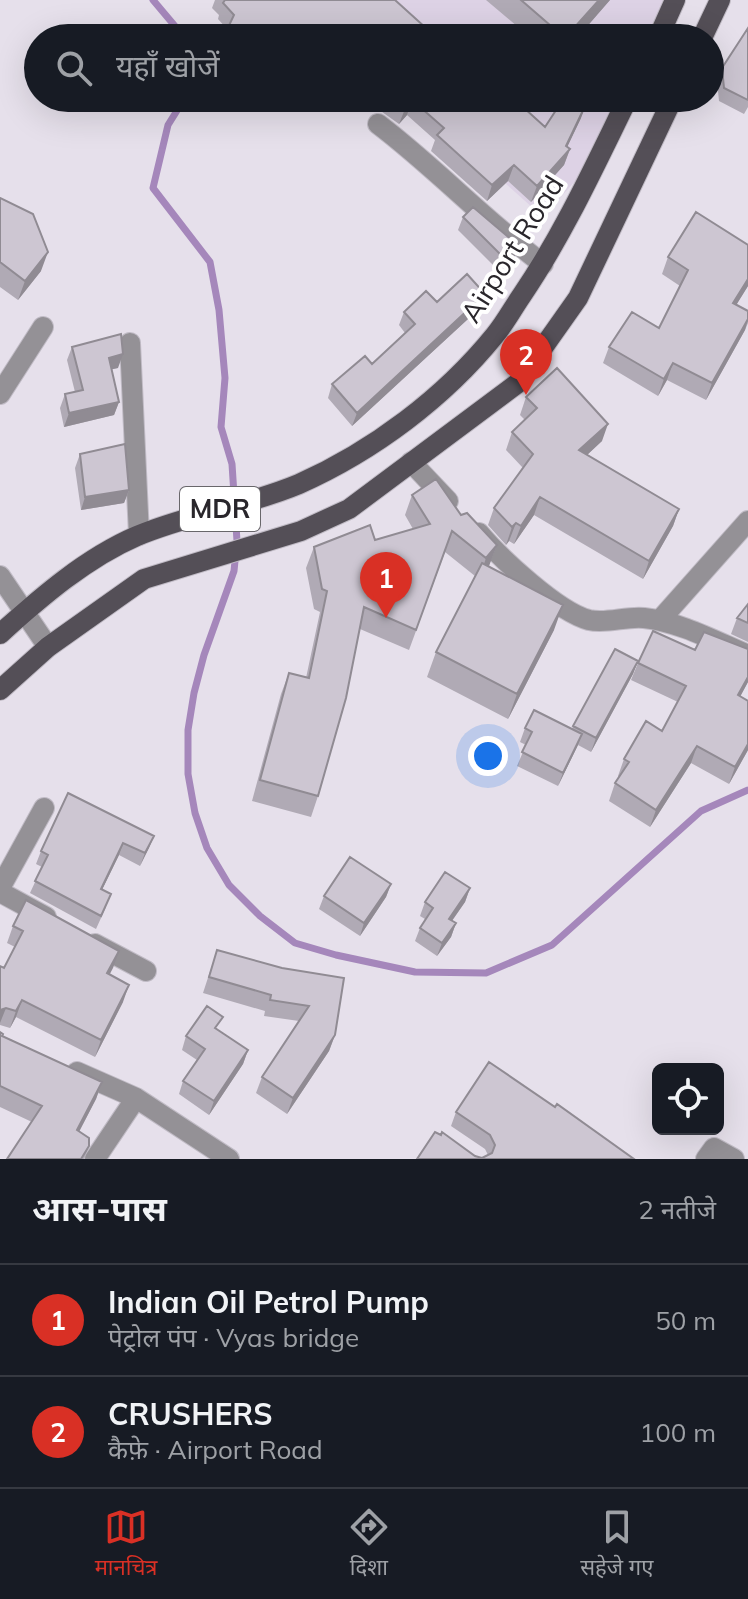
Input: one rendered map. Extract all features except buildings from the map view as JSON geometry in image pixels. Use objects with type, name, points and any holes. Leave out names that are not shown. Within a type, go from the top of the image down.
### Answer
[{"type":"main road","points":[[664,24],[675,0]]},
{"type":"main road","points":[[709,24],[720,0]]},
{"type":"main road","name":"Airport Road","points":[[0,634],[84,566],[142,534],[295,485],[361,452],[444,389],[496,335],[543,264],[621,112]]},
{"type":"main road","points":[[0,690],[48,647],[128,588],[144,579],[301,531],[349,509],[518,383],[578,298],[666,112]]},
{"type":"street","points":[[378,124],[459,190],[499,231],[543,264]]},
{"type":"street","points":[[0,394],[43,327]]},
{"type":"street","points":[[130,343],[142,534]]},
{"type":"street","points":[[411,462],[501,559],[569,612],[591,621],[638,617],[660,620],[748,655]]},
{"type":"street","points":[[660,620],[748,521]]},
{"type":"street","points":[[0,576],[48,647]]},
{"type":"street","points":[[44,808],[0,890],[146,971]]},
{"type":"street","points":[[54,1062],[136,1098],[229,1159]]},
{"type":"street","points":[[95,1159],[136,1098]]},
{"type":"street","points":[[706,1159],[714,1148],[734,1159]]},
{"type":"shaded area","points":[[302,0],[667,0],[655,24],[329,24]]},
{"type":"shaded area","points":[[426,112],[613,112],[585,170],[543,217]]},
{"type":"waterway","points":[[153,0],[173,24]]},
{"type":"waterway","points":[[176,112],[168,125],[153,188],[210,262],[219,310],[225,378],[221,427],[232,464],[237,541],[234,571],[194,693],[188,730],[188,774],[195,813],[207,848],[229,885],[260,916],[295,943],[415,972],[486,973],[552,945],[701,811],[748,790]]},
{"type":"place","name":"CRUSHERS","points":[[526,395]]},
{"type":"place","name":"Indian Oil Petrol Pump","points":[[386,618]]}]
